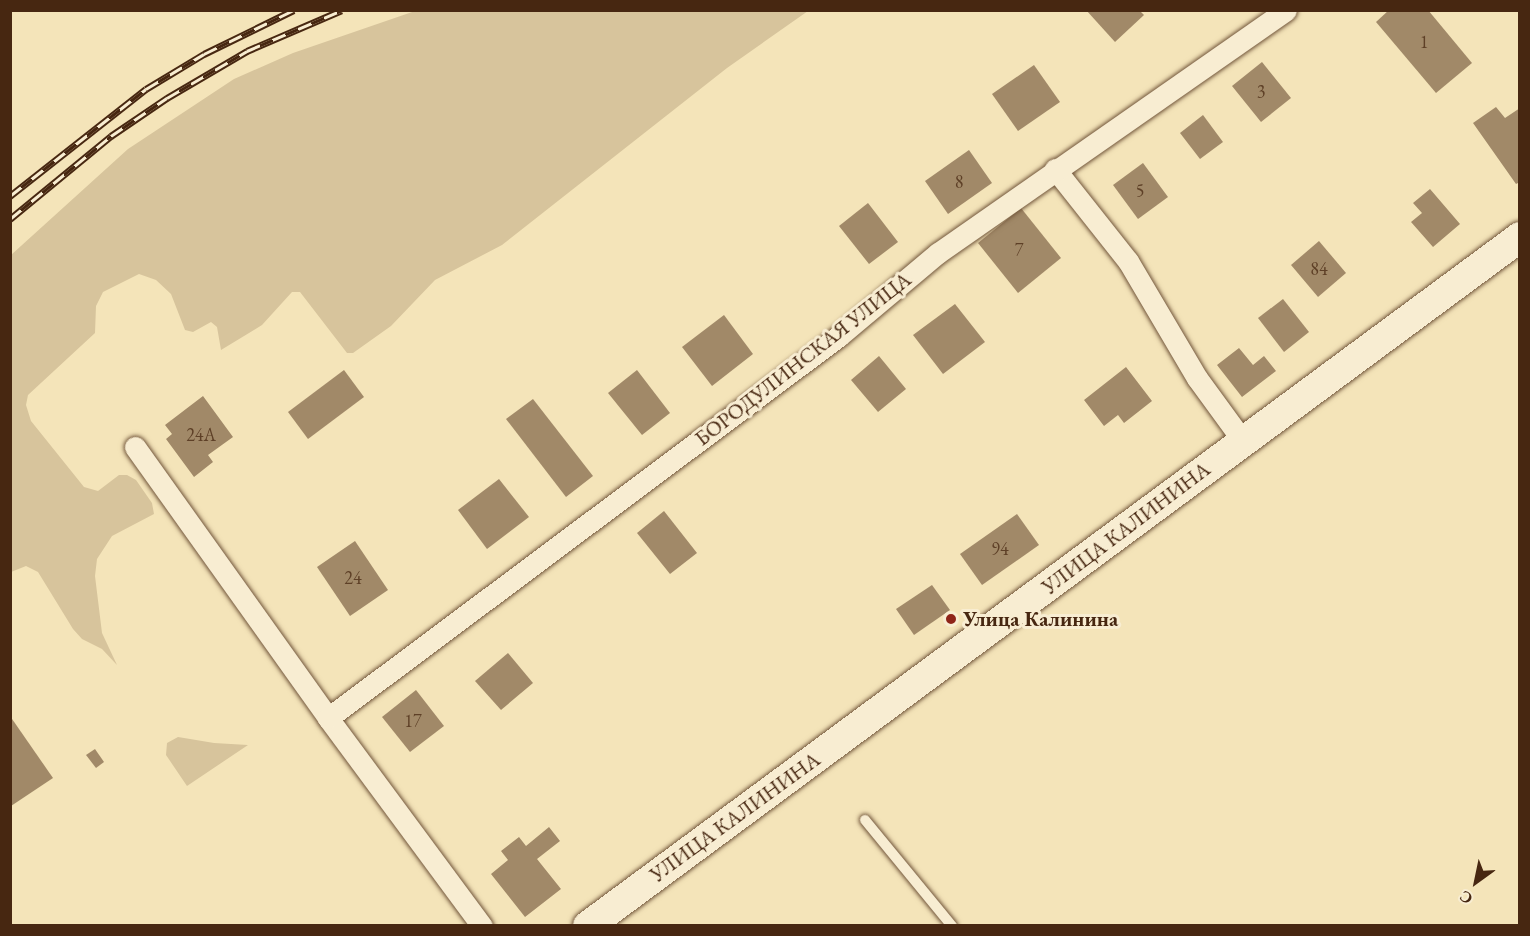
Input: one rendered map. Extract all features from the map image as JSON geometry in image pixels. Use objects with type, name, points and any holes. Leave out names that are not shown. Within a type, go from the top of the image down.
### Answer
[{"type":"main road","name":"УЛИЦА КАЛИНИНА","points":[[594,923],[1520,237]]},
{"type":"street","name":"БОРОДУЛИНСКАЯ УЛИЦА","points":[[328,718],[839,336],[938,253],[1055,169],[1286,10]]},
{"type":"street","points":[[1055,169],[1128,261],[1197,378],[1243,441]]},
{"type":"street","points":[[135,447],[328,718],[482,926]]},
{"type":"lane","points":[[865,820],[952,926]]},
{"type":"shaded area","points":[[415,11],[808,11],[727,68],[502,245],[435,280],[391,326],[353,353],[347,353],[300,292],[292,292],[262,325],[221,350],[217,327],[211,322],[193,332],[185,330],[171,294],[156,280],[139,274],[103,292],[96,306],[95,333],[28,395],[26,405],[31,421],[84,487],[98,491],[119,475],[127,475],[136,480],[152,503],[154,514],[112,536],[97,559],[95,576],[102,633],[117,665],[102,649],[82,639],[73,629],[38,572],[26,566],[11,572],[11,255],[128,149],[234,79],[293,53]]},
{"type":"shaded area","points":[[178,737],[214,743],[248,745],[187,786],[166,755],[167,743]]},
{"type":"building","points":[[1086,10],[1139,10],[1144,15],[1115,42]]},
{"type":"building","points":[[1389,10],[1428,10],[1472,63],[1436,93],[1376,22]]},
{"type":"building","points":[[1262,62],[1291,98],[1261,122],[1232,86]]},
{"type":"building","points":[[1034,65],[1060,102],[1018,131],[992,94]]},
{"type":"building","points":[[1496,107],[1505,118],[1520,108],[1520,182],[1516,184],[1473,123]]},
{"type":"building","points":[[1203,115],[1223,142],[1200,159],[1180,133]]},
{"type":"building","points":[[969,150],[992,183],[948,214],[925,181]]},
{"type":"building","points":[[1143,163],[1168,197],[1138,219],[1113,185]]},
{"type":"building","points":[[1430,189],[1460,224],[1433,247],[1411,222],[1422,213],[1413,203]]},
{"type":"building","points":[[868,203],[898,242],[869,264],[839,226]]},
{"type":"building","points":[[1021,208],[1061,258],[1018,293],[978,243]]},
{"type":"building","points":[[1319,241],[1346,273],[1318,297],[1291,265]]},
{"type":"building","points":[[1283,299],[1309,332],[1284,352],[1258,318]]},
{"type":"building","points":[[955,304],[985,342],[943,374],[913,335]]},
{"type":"building","points":[[724,315],[753,354],[712,386],[682,347]]},
{"type":"building","points":[[1239,348],[1253,365],[1264,356],[1276,371],[1242,397],[1217,365]]},
{"type":"building","points":[[879,356],[906,389],[878,412],[851,380]]},
{"type":"building","points":[[1126,367],[1152,401],[1124,423],[1118,415],[1104,426],[1084,400]]},
{"type":"building","points":[[344,370],[364,397],[308,439],[288,412]]},
{"type":"building","points":[[637,370],[670,413],[642,435],[608,393]]},
{"type":"building","points":[[203,396],[233,437],[208,455],[213,462],[194,477],[166,439],[172,434],[165,425]]},
{"type":"building","points":[[533,399],[593,476],[566,497],[506,419]]},
{"type":"building","points":[[499,479],[529,517],[487,549],[458,510]]},
{"type":"building","points":[[664,511],[697,553],[670,574],[637,533]]},
{"type":"building","points":[[1017,514],[1039,545],[982,585],[960,554]]},
{"type":"building","points":[[355,541],[388,590],[350,616],[317,567]]},
{"type":"building","points":[[932,585],[950,610],[914,635],[896,609]]},
{"type":"building","points":[[508,653],[533,683],[501,710],[475,681]]},
{"type":"building","points":[[416,690],[444,726],[410,752],[382,717]]},
{"type":"building","points":[[10,716],[53,778],[11,806],[10,805]]},
{"type":"building","points":[[95,749],[104,762],[96,768],[86,755]]},
{"type":"building","points":[[549,827],[560,841],[537,859],[561,889],[525,917],[491,874],[508,860],[501,851],[519,837],[526,846]]},
{"type":"railway","points":[[10,196],[146,89],[204,54],[294,10]]},
{"type":"railway","points":[[10,219],[111,136],[167,98],[247,51],[342,10]]},
{"type":"place","name":"Улица Калинина","points":[[951,619]]}]
